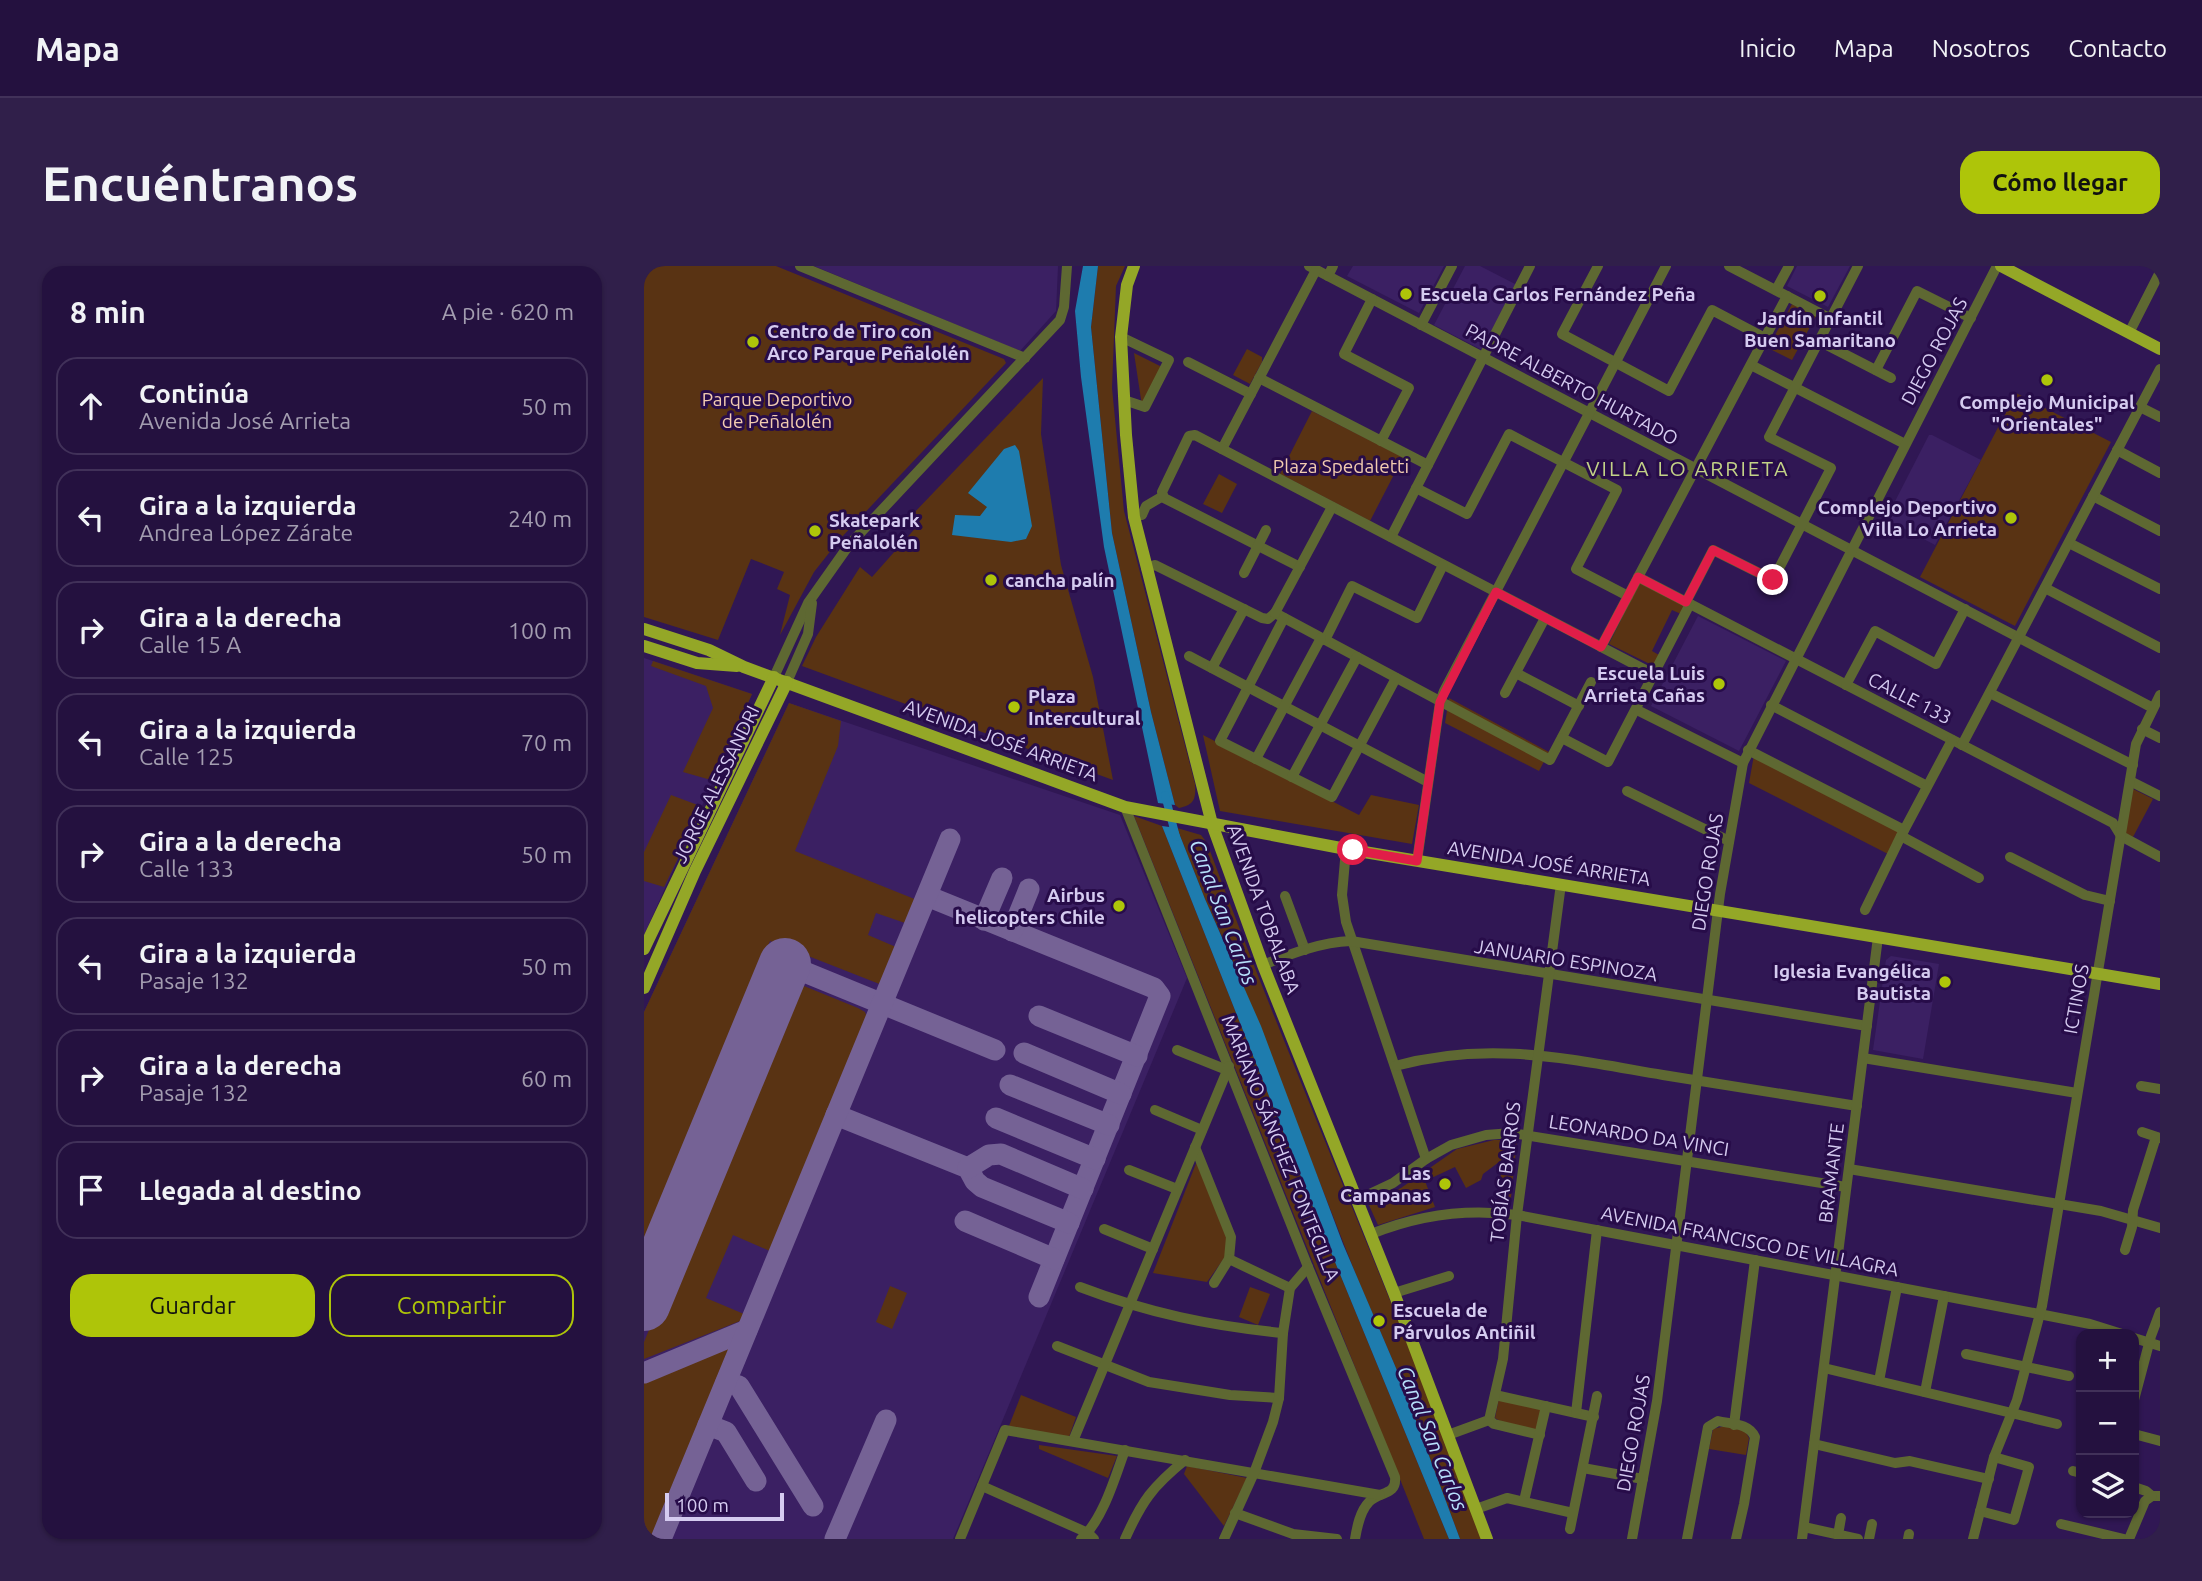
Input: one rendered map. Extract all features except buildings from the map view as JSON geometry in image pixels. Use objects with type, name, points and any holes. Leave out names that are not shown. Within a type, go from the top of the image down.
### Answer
[{"type":"main road","name":"AVENIDA TOBALABA","points":[[1134,266],[1128,285],[1121,337],[1133,517],[1212,824],[1263,965],[1371,1234],[1487,1539]]},
{"type":"main road","points":[[1999,266],[2020,270],[2160,349]]},
{"type":"main road","name":"AVENIDA JOSÉ ARRIETA","points":[[644,629],[709,650],[744,667],[1125,807],[1417,861],[2098,973],[2159,980]]},
{"type":"main road","name":"AVENIDA JOSÉ ARRIETA","points":[[644,646],[697,663],[744,667]]},
{"type":"main road","name":"JORGE ALESSANDRI","points":[[644,949],[780,680]]},
{"type":"main road","name":"JORGE ALESSANDRI","points":[[644,988],[780,680]]},
{"type":"street","points":[[800,266],[1025,358]]},
{"type":"street","name":"JORGE ALESSANDRI","points":[[780,680],[796,627],[813,595],[849,545],[1056,326],[1062,315],[1067,266]]},
{"type":"street","points":[[1328,276],[1333,266]]},
{"type":"street","points":[[1421,325],[1452,266]]},
{"type":"street","points":[[1391,537],[1530,266]]},
{"type":"street","points":[[1598,266],[1562,334],[1669,391],[1712,310],[1765,338]]},
{"type":"street","points":[[1417,861],[1440,702],[1666,266]]},
{"type":"street","points":[[1729,266],[1831,319]]},
{"type":"street","points":[[1776,290],[1789,266]]},
{"type":"street","points":[[1562,738],[1608,762],[1655,675],[1713,550],[1773,580],[1831,468],[1769,437],[1858,266]]},
{"type":"street","name":"DIEGO ROJAS","points":[[1632,1539],[1657,1401],[1718,910],[1742,763],[1999,266]]},
{"type":"street","points":[[1222,449],[1312,268]]},
{"type":"street","name":"PADRE ALBERTO HURTADO","points":[[1312,268],[2154,708]]},
{"type":"street","points":[[2129,332],[2160,272]]},
{"type":"street","points":[[1876,370],[1917,291],[1971,318]]},
{"type":"street","points":[[1601,647],[1787,296]]},
{"type":"street","points":[[1372,299],[1344,354],[1409,388],[1381,441]]},
{"type":"street","points":[[1121,337],[1169,360],[1145,407],[1124,400]]},
{"type":"street","points":[[1819,341],[1891,379]]},
{"type":"street","points":[[1188,362],[1251,394]]},
{"type":"street","points":[[1751,365],[1905,444]]},
{"type":"street","points":[[1865,910],[1927,786],[1990,693],[2160,369]]},
{"type":"street","points":[[1259,378],[1428,465]]},
{"type":"street","points":[[2140,407],[2160,417]]},
{"type":"street","points":[[1416,488],[1467,514],[1510,434],[1617,491],[1576,569],[1628,596]]},
{"type":"street","points":[[1163,496],[1162,492],[1189,436],[1195,435],[1655,675]]},
{"type":"street","points":[[2117,450],[2160,472]]},
{"type":"street","points":[[1133,517],[1142,515],[1146,506],[1163,496]]},
{"type":"street","points":[[1163,496],[1300,567]]},
{"type":"street","points":[[2093,496],[2160,531]]},
{"type":"street","points":[[1332,506],[1300,567],[1248,687],[1220,741],[1332,797],[1396,678]]},
{"type":"street","points":[[1244,573],[1266,530]]},
{"type":"street","points":[[2068,543],[2160,589]]},
{"type":"street","points":[[1146,568],[1155,565],[1262,618],[1280,616],[1550,760],[1591,682]]},
{"type":"street","points":[[1256,759],[1352,586],[1417,618],[1443,565]]},
{"type":"street","name":"CALLE 133","points":[[1638,577],[2113,823],[2121,836],[2160,857]]},
{"type":"street","points":[[2045,588],[2160,648]]},
{"type":"street","points":[[1846,685],[1875,631],[1936,664],[1965,609]]},
{"type":"street","points":[[1212,668],[1244,610]]},
{"type":"street","points":[[1505,694],[1545,618]]},
{"type":"street","points":[[1189,656],[1428,782]]},
{"type":"street","points":[[1292,777],[1357,657]]},
{"type":"street","points":[[1516,673],[1579,706]]},
{"type":"street","points":[[1990,693],[2133,765]]},
{"type":"street","name":"ICTINOS","points":[[1973,1539],[1994,1457],[2011,1413],[2039,1314],[2136,744],[2160,695]]},
{"type":"street","points":[[1771,705],[1927,786]]},
{"type":"street","points":[[1637,710],[1742,763]]},
{"type":"street","points":[[2142,729],[2160,738]]},
{"type":"street","points":[[1748,750],[1903,833],[1979,878]]},
{"type":"street","points":[[2130,780],[2160,796]]},
{"type":"street","points":[[1627,791],[1729,841]]},
{"type":"street","name":"MARIANO SÁNCHEZ FONTECILLA","points":[[1125,807],[1308,1267],[1395,1477],[1393,1490],[1380,1495]]},
{"type":"street","points":[[1346,849],[1342,895],[1351,942],[1426,1159]]},
{"type":"street","points":[[2010,857],[2085,895],[2110,901]]},
{"type":"street","name":"TOBÍAS BARROS","points":[[1489,1420],[1503,1359],[1517,1215],[1560,884]]},
{"type":"street","points":[[1285,896],[1305,950]]},
{"type":"street","name":"BRAMANTE","points":[[1802,1539],[1878,937]]},
{"type":"street","name":"JANUARIO ESPINOZA","points":[[1263,965],[1305,950],[1337,942],[1351,942],[1867,1026]]},
{"type":"street","points":[[1073,1441],[1228,1068],[1177,1050]]},
{"type":"street","points":[[1395,1066],[1469,1053],[1538,1054],[1857,1107]]},
{"type":"street","points":[[1863,1058],[2077,1093]]},
{"type":"street","points":[[2141,1086],[2160,1089]]},
{"type":"street","points":[[1155,1110],[1202,1130]]},
{"type":"street","points":[[2125,1250],[2158,1137],[2142,1132]]},
{"type":"street","name":"LEONARDO DA VINCI","points":[[1357,1200],[1394,1183],[1426,1159],[1451,1145],[1498,1133],[1527,1134],[1846,1187]]},
{"type":"street","points":[[1195,1147],[1231,1237],[1229,1259],[1214,1283]]},
{"type":"street","points":[[1849,1169],[2059,1204],[2133,1219],[2160,1228]]},
{"type":"street","points":[[1129,1170],[1177,1189]]},
{"type":"street","name":"AVENIDA FRANCISCO DE VILLAGRA","points":[[1371,1234],[1405,1222],[1437,1215],[1476,1212],[1517,1215],[2039,1314],[2101,1329]]},
{"type":"street","points":[[1104,1229],[1153,1249]]},
{"type":"street","points":[[1576,1413],[1597,1230]]},
{"type":"street","points":[[1229,1259],[1290,1288]]},
{"type":"street","points":[[1734,1425],[1755,1260]]},
{"type":"street","points":[[1224,1539],[1254,1473],[1273,1422],[1279,1398],[1283,1333],[1290,1288],[1308,1267]]},
{"type":"street","points":[[1394,1293],[1448,1276]]},
{"type":"street","points":[[1080,1287],[1129,1305],[1217,1325],[1283,1333]]},
{"type":"street","points":[[1879,1381],[1897,1287]]},
{"type":"street","points":[[1925,1392],[1944,1296]]},
{"type":"street","points":[[2136,1392],[2160,1312]]},
{"type":"street","points":[[2139,1340],[2160,1346]]},
{"type":"street","points":[[1057,1346],[1157,1384],[1230,1395],[1279,1398]]},
{"type":"street","points":[[1966,1354],[2068,1376]]},
{"type":"street","points":[[1824,1368],[2057,1424]]},
{"type":"street","points":[[1495,1395],[1594,1417]]},
{"type":"street","points":[[1570,1529],[1597,1396]]},
{"type":"street","points":[[1524,1501],[1546,1406]]},
{"type":"street","points":[[1448,1435],[1489,1420],[1494,1424],[1540,1435]]},
{"type":"street","points":[[1687,1539],[1708,1427],[1718,1421],[1745,1426],[1755,1437],[1736,1539]]},
{"type":"street","points":[[960,1539],[1005,1430],[1380,1495]]},
{"type":"street","points":[[2139,1435],[2160,1441]]},
{"type":"street","points":[[1814,1444],[1895,1463],[1910,1461],[1989,1479]]},
{"type":"street","points":[[982,1486],[1088,1537],[1107,1498],[1125,1450]]},
{"type":"street","points":[[1980,1511],[2014,1520],[2029,1467],[1994,1457]]},
{"type":"street","points":[[1125,1539],[1137,1510],[1161,1480],[1185,1461]]},
{"type":"street","points":[[1583,1468],[1643,1479]]},
{"type":"street","points":[[2139,1489],[2156,1496]]},
{"type":"street","points":[[1355,1539],[1357,1523],[1368,1502],[1380,1495]]},
{"type":"street","points":[[2129,1539],[2144,1501],[2156,1496]]},
{"type":"street","points":[[1476,1509],[1507,1498],[1573,1513]]},
{"type":"street","points":[[1235,1513],[1293,1534],[1337,1539]]},
{"type":"street","points":[[1838,1535],[1841,1518]]},
{"type":"street","points":[[1869,1539],[1872,1524]]},
{"type":"street","points":[[2061,1524],[2124,1539]]},
{"type":"street","points":[[1804,1527],[1858,1539]]},
{"type":"shaded area","points":[[814,266],[1058,266],[1056,311],[1020,351]]},
{"type":"shaded area","name":"Escuela Carlos Fernández Peña","points":[[1353,266],[1444,266],[1419,313],[1347,276]]},
{"type":"shaded area","points":[[1465,266],[1480,266],[1517,285],[1482,350],[1434,325]]},
{"type":"shaded area","name":"Jardín Infantil Buen Samaritano","points":[[1797,266],[1850,266],[1828,307],[1787,286]]},
{"type":"shaded area","points":[[1929,435],[1981,460],[1935,545],[1886,519]]},
{"type":"shaded area","name":"Escuela Luis Arrieta Cañas","points":[[1698,616],[1786,661],[1739,751],[1651,706]]},
{"type":"shaded area","points":[[644,658],[752,694],[644,935]]},
{"type":"shaded area","points":[[789,703],[1120,815],[1187,978],[953,1539],[644,1539],[644,1012]]},
{"type":"shaded area","points":[[1891,956],[1939,964],[1923,1059],[1873,1050],[1886,960]]},
{"type":"green space","name":"Parque Deportivo de Peñalolén","points":[[644,266],[776,266],[1004,359],[1006,363],[840,539],[814,572],[780,635],[790,595],[777,589],[784,572],[751,559],[718,640],[644,617]]},
{"type":"green space","points":[[1098,266],[1125,266],[1116,286],[1112,388],[1124,511],[1195,784],[1193,800],[1179,808],[1175,805],[1151,712],[1112,533],[1091,327]]},
{"type":"green space","points":[[1792,304],[1816,316],[1792,360],[1768,348]]},
{"type":"green space","points":[[1247,349],[1262,357],[1250,384],[1233,375]]},
{"type":"green space","points":[[1134,353],[1162,367],[1142,406]]},
{"type":"green space","points":[[1043,378],[1041,434],[1061,565],[1093,677],[1113,780],[802,666],[816,637],[860,567],[872,577],[919,524],[912,515]]},
{"type":"green space","name":"Complejo Deportivo Villa Lo Arrieta","points":[[2016,393],[2111,442],[2015,626],[1920,577]]},
{"type":"green space","name":"Plaza Spedaletti","points":[[1312,411],[1403,457],[1370,521],[1280,474]]},
{"type":"green space","points":[[1219,474],[1237,484],[1222,513],[1203,504]]},
{"type":"green space","points":[[1640,582],[1686,604],[1681,614],[1672,610],[1652,651],[1659,655],[1654,666],[1609,644]]},
{"type":"green space","points":[[653,661],[752,694],[715,778],[711,780],[683,772],[713,708],[706,686],[651,666]]},
{"type":"green space","points":[[1449,698],[1549,752],[1539,771],[1445,723]]},
{"type":"green space","points":[[789,703],[841,721],[838,746],[795,851],[917,900],[908,924],[876,913],[868,935],[896,947],[882,985],[770,941],[644,1248],[644,1012]]},
{"type":"green space","points":[[1203,735],[1359,815],[1371,795],[1419,805],[1412,844],[1220,811]]},
{"type":"green space","points":[[1754,755],[1901,831],[1888,854],[1749,783]]},
{"type":"green space","points":[[2131,788],[2153,799],[2133,837],[2125,833]]},
{"type":"green space","points":[[671,795],[703,807],[664,887],[644,881],[644,852]]},
{"type":"green space","points":[[1134,816],[1162,826],[1328,1245],[1449,1539],[1424,1539]]},
{"type":"green space","points":[[1177,828],[1201,835],[1207,843],[1416,1364],[1483,1539],[1460,1539],[1399,1375],[1358,1280],[1233,961]]},
{"type":"green space","points":[[799,984],[858,1008],[865,1012],[867,1018],[770,1251],[733,1235],[706,1298],[744,1314],[740,1321],[644,1359],[644,1342],[791,988]]},
{"type":"green space","points":[[1494,1140],[1517,1140],[1510,1207],[1496,1210],[1503,1159],[1483,1174],[1481,1180],[1466,1188],[1455,1167],[1425,1181],[1435,1207],[1378,1225],[1368,1203],[1401,1188],[1457,1149]]},
{"type":"green space","points":[[1197,1161],[1227,1237],[1225,1257],[1207,1282],[1153,1273]]},
{"type":"green space","points":[[890,1286],[907,1293],[892,1329],[876,1322]]},
{"type":"green space","points":[[1250,1287],[1270,1294],[1258,1325],[1239,1317]]},
{"type":"green space","points":[[728,1343],[732,1348],[652,1539],[644,1539],[644,1377]]},
{"type":"green space","points":[[1021,1395],[1076,1417],[1069,1437],[1009,1426]]},
{"type":"green space","points":[[1499,1398],[1543,1409],[1539,1430],[1507,1425],[1495,1418]]},
{"type":"green space","points":[[1725,1426],[1745,1431],[1749,1438],[1746,1455],[1709,1449],[1713,1429]]},
{"type":"green space","points":[[1039,1445],[1117,1456],[1108,1478],[1039,1449]]},
{"type":"green space","points":[[1187,1466],[1247,1478],[1224,1526],[1184,1474]]},
{"type":"water","points":[[1083,266],[1098,266],[1091,327],[1112,533],[1151,712],[1175,805],[1158,803],[1104,547],[1075,311]]},
{"type":"water","points":[[1015,445],[1019,451],[1032,526],[1026,539],[1011,542],[952,535],[955,515],[980,516],[987,507],[968,493],[1004,449]]},
{"type":"water","points":[[1162,826],[1177,828],[1261,1026],[1343,1244],[1399,1375],[1460,1539],[1449,1539],[1328,1245]]},
{"type":"waterway","name":"Canal San Carlos","points":[[1165,795],[1176,837]]},
{"type":"taxiway","points":[[661,1539],[950,839]]},
{"type":"taxiway","points":[[984,920],[1002,878]]},
{"type":"taxiway","points":[[1012,931],[1029,889]]},
{"type":"taxiway","points":[[927,896],[1154,988],[1160,996],[1039,1297]]},
{"type":"taxiway","points":[[785,964],[995,1050]]},
{"type":"taxiway","points":[[1039,1016],[1137,1056]]},
{"type":"taxiway","points":[[1024,1053],[1121,1094]]},
{"type":"taxiway","points":[[1010,1085],[1109,1125]]},
{"type":"taxiway","points":[[836,1115],[968,1168],[982,1187],[1069,1223]]},
{"type":"taxiway","points":[[996,1118],[1095,1159]]},
{"type":"taxiway","points":[[968,1168],[989,1155],[1001,1154],[1083,1189]]},
{"type":"taxiway","points":[[965,1221],[1054,1259]]},
{"type":"taxiway","points":[[644,1373],[747,1330]]},
{"type":"taxiway","points":[[726,1382],[739,1386],[813,1506]]},
{"type":"taxiway","points":[[835,1539],[886,1420]]},
{"type":"taxiway","points":[[708,1425],[726,1432],[756,1481]]},
{"type":"runway","points":[[644,1305],[785,964]]},
{"type":"place","name":"Escuela Carlos Fernández Peña","points":[[1406,294]]},
{"type":"place","name":"Jardín Infantil Buen Samaritano","points":[[1820,296]]},
{"type":"place","name":"Centro de Tiro con Arco Parque Peñalolén","points":[[753,342]]},
{"type":"place","name":"Complejo Municipal \"Orientales\"","points":[[2047,380]]},
{"type":"place","name":"Complejo Deportivo Villa Lo Arrieta","points":[[2011,518]]},
{"type":"place","name":"Skatepark Peñalolén","points":[[815,531]]},
{"type":"place","name":"cancha palín","points":[[991,580]]},
{"type":"place","name":"Escuela Luis Arrieta Cañas","points":[[1719,684]]},
{"type":"place","name":"Plaza Intercultural","points":[[1014,707]]},
{"type":"place","name":"Airbus helicopters Chile","points":[[1119,906]]},
{"type":"place","name":"Iglesia Evangélica Bautista","points":[[1945,982]]},
{"type":"place","name":"Las Campanas","points":[[1445,1184]]},
{"type":"place","name":"Escuela de Párvulos Antiñil","points":[[1379,1321]]},
{"type":"district","name":"VILLA LO ARRIETA","points":[[1688,468]]},
{"type":"route","points":[[1353,850],[1417,861],[1440,702],[1496,592],[1601,647],[1638,577],[1686,602],[1713,550],[1773,580]]}]
